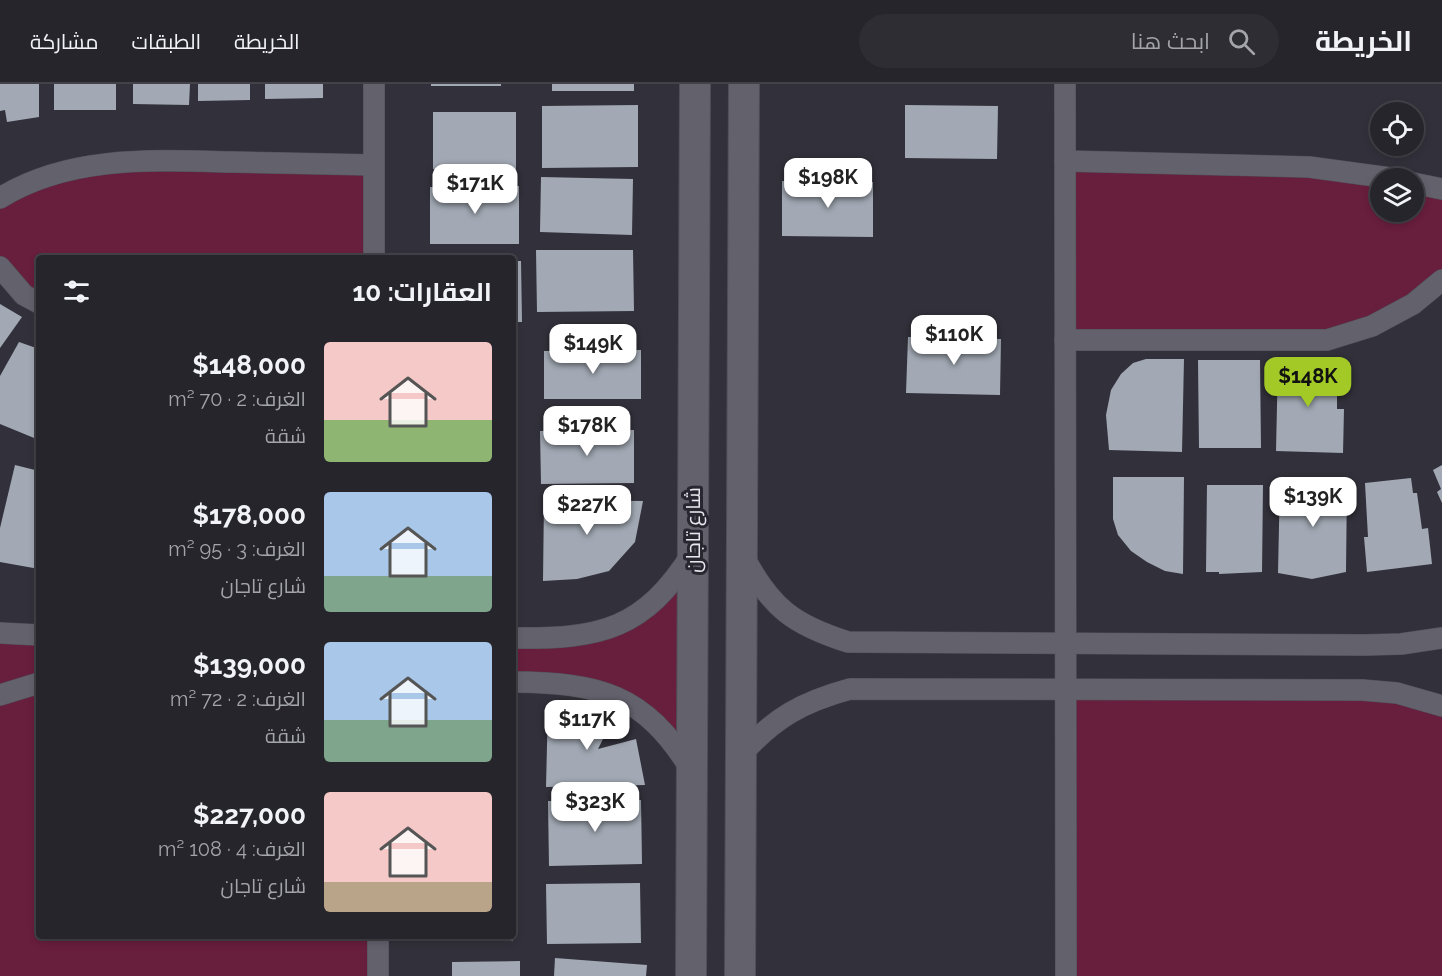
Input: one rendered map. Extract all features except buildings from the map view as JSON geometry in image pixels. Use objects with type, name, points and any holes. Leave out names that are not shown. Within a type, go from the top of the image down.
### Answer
[{"type":"street","points":[[374,84],[374,255]]},
{"type":"street","name":"شارع تاجان","points":[[691,976],[695,84]]},
{"type":"street","points":[[740,976],[744,84]]},
{"type":"street","points":[[1065,84],[1066,976]]},
{"type":"street","points":[[0,198],[54,174],[101,164],[151,160],[374,165]]},
{"type":"street","points":[[1065,161],[1287,166],[1370,176]]},
{"type":"street","points":[[1424,185],[1442,189]]},
{"type":"street","points":[[694,207],[744,206]]},
{"type":"street","points":[[0,267],[24,295],[36,301]]},
{"type":"street","points":[[1065,340],[1327,340],[1372,326],[1413,304],[1442,280]]},
{"type":"street","points":[[516,638],[587,636],[620,625],[650,606],[674,581],[693,552]]},
{"type":"street","points":[[742,554],[759,586],[783,612],[814,631],[848,642],[1365,645],[1401,644],[1442,638]]},
{"type":"street","points":[[0,633],[36,635]]},
{"type":"street","points":[[516,682],[588,686],[621,698],[658,725],[674,741],[692,771]]},
{"type":"street","points":[[0,695],[36,684]]},
{"type":"street","points":[[741,755],[763,731],[790,712],[819,698],[850,689],[1362,690],[1397,693],[1442,706]]},
{"type":"street","points":[[378,939],[378,976]]},
{"type":"street","points":[[692,945],[741,946]]},
{"type":"shaded area","points":[[1065,161],[1370,177],[1370,222],[1424,222],[1424,185],[1442,189],[1442,280],[1327,340],[1065,340]]},
{"type":"shaded area","points":[[101,164],[374,165],[374,255],[36,255],[36,300],[0,267],[0,198]]},
{"type":"shaded area","points":[[693,552],[692,771],[621,698],[516,682],[516,638],[620,625]]},
{"type":"shaded area","points":[[0,633],[36,635],[36,939],[378,939],[378,976],[0,976]]},
{"type":"shaded area","points":[[1066,688],[1362,690],[1442,706],[1442,976],[1066,976]]}]
